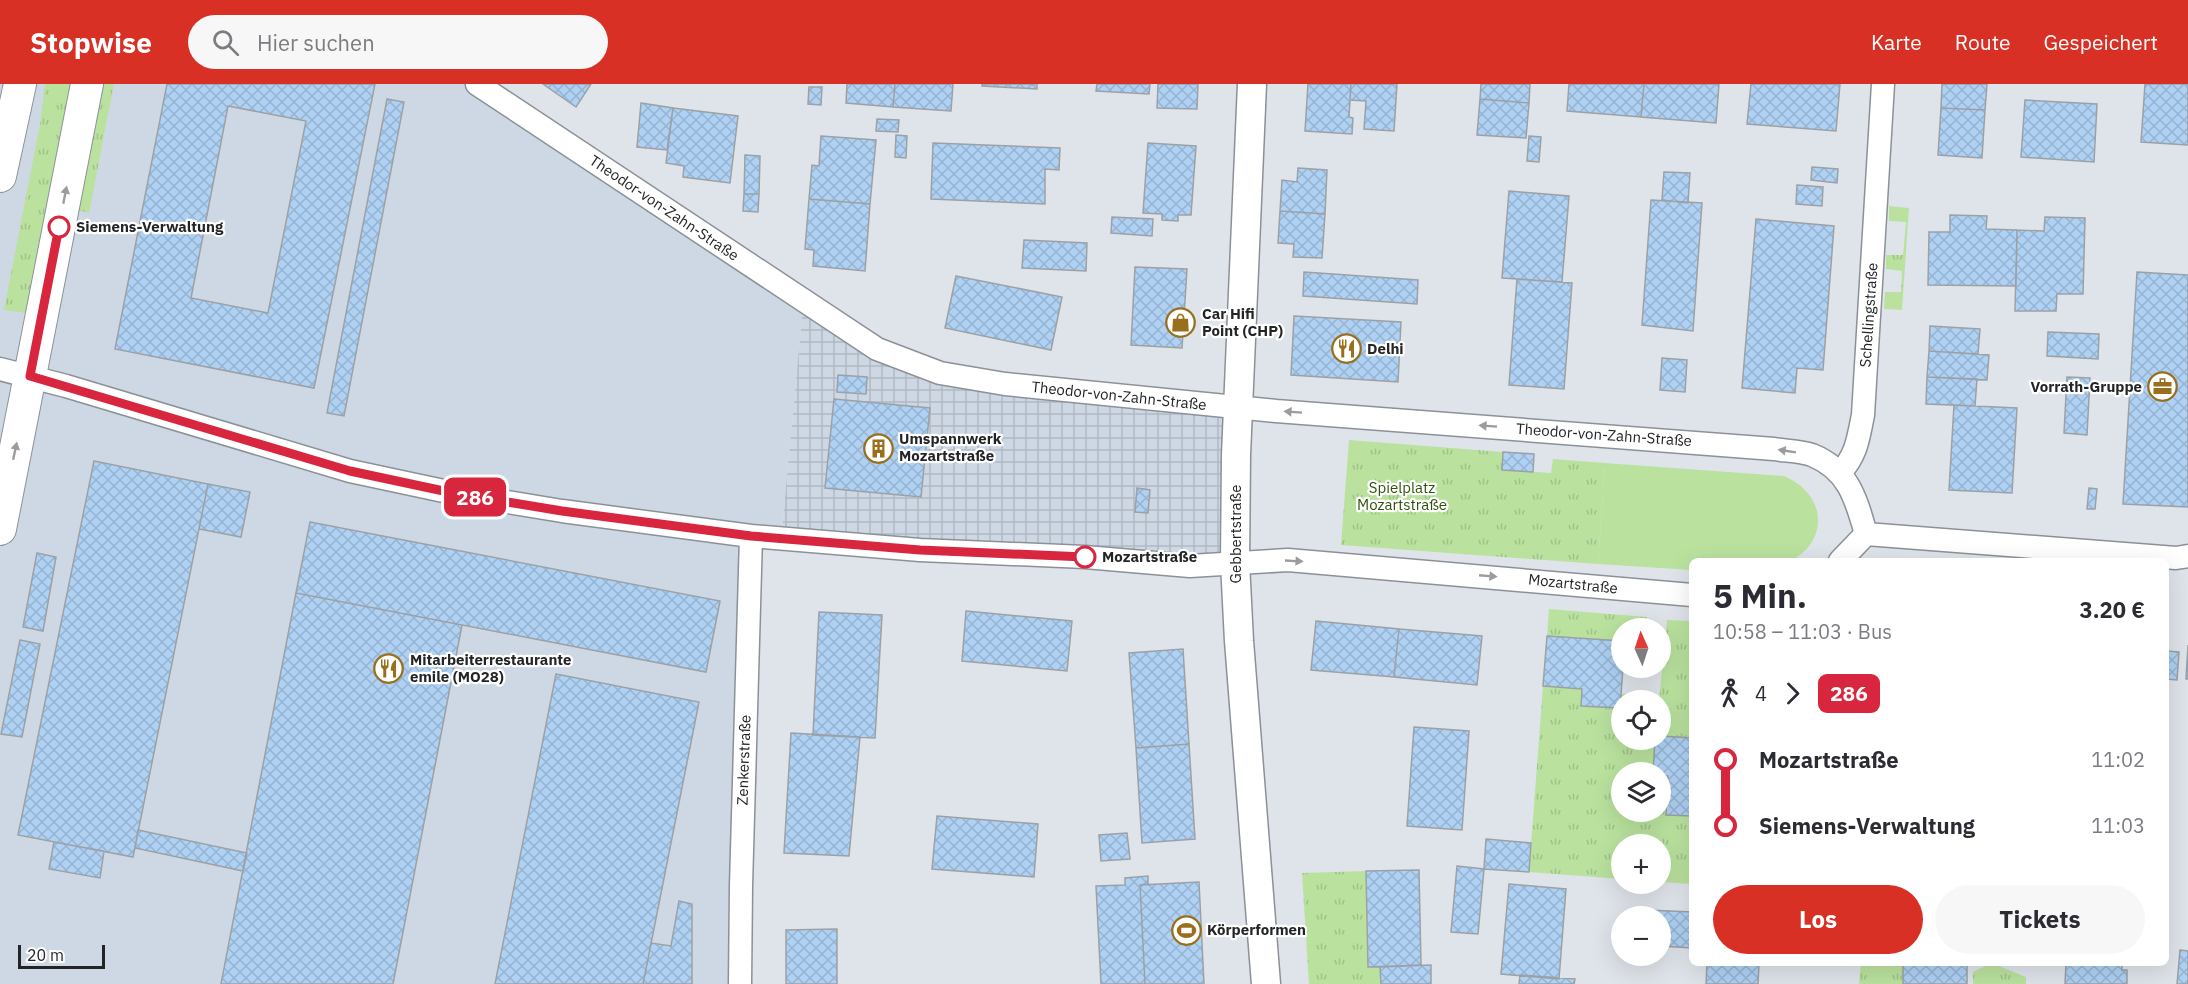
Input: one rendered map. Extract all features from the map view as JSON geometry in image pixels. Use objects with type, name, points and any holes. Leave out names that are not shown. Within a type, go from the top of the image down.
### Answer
[{"type":"main road","points":[[0,176],[20,84]]},
{"type":"main road","points":[[0,529],[87,84]]},
{"type":"street","name":"Theodor-von-Zahn-Straße","points":[[477,84],[877,349],[940,373],[1005,384],[1239,408],[1774,449],[1810,454],[1840,472]]},
{"type":"street","name":"Gebbertstraße","points":[[1252,84],[1236,455],[1235,563],[1237,622],[1266,984]]},
{"type":"street","name":"Schellingstraße","points":[[1840,472],[1850,462],[1856,450],[1863,415],[1883,84]]},
{"type":"street","name":"Mozartstraße","points":[[0,369],[350,471],[453,493],[562,511],[751,536],[909,549],[1085,557],[1190,566],[1288,560],[1689,595]]},
{"type":"street","points":[[1840,472],[1853,491],[1866,534]]},
{"type":"street","points":[[1866,534],[2176,558],[2188,556]]},
{"type":"street","points":[[1843,558],[1866,534]]},
{"type":"street","name":"Zenkerstraße","points":[[740,984],[751,536]]},
{"type":"shaded area","points":[[0,84],[475,84],[803,306],[781,540],[753,538],[745,984],[0,984]]},
{"type":"shaded area","points":[[803,306],[924,372],[1236,411],[1231,567],[781,540]]},
{"type":"green space","points":[[45,84],[72,84],[26,313],[4,310],[40,124]]},
{"type":"green space","points":[[101,84],[114,84],[89,213],[77,210]]},
{"type":"green space","points":[[1889,206],[1909,208],[1902,310],[1884,309],[1885,292],[1901,292],[1902,271],[1886,269],[1886,255],[1903,255],[1906,222],[1889,221]]},
{"type":"green space","name":"Spielplatz Mozartstraße","points":[[1349,440],[1503,452],[1502,470],[1551,473],[1553,459],[1605,463],[1598,564],[1341,545]]},
{"type":"green space","points":[[1605,463],[1784,476],[1808,493],[1815,505],[1818,517],[1813,541],[1795,558],[1689,558],[1689,570],[1598,564]]},
{"type":"green space","points":[[1549,609],[1647,617],[1611,618],[1611,640],[1547,636]]},
{"type":"green space","points":[[1671,620],[1689,621],[1689,738],[1671,737],[1671,690],[1660,690],[1661,678],[1671,678]]},
{"type":"green space","points":[[1543,686],[1582,689],[1581,706],[1611,708],[1611,750],[1654,750],[1654,762],[1611,762],[1611,822],[1671,822],[1671,814],[1689,816],[1689,884],[1671,883],[1671,834],[1611,834],[1611,878],[1529,872]]},
{"type":"green space","points":[[1366,871],[1368,966],[1380,967],[1381,984],[1309,984],[1302,873]]},
{"type":"green space","points":[[1861,966],[1903,966],[1903,984],[1859,984]]},
{"type":"green space","points":[[1985,966],[1998,966],[2026,977],[2026,984],[1973,984],[1973,972]]},
{"type":"building","points":[[167,84],[375,84],[314,388],[115,349]],"holes":[[[228,106],[306,121],[268,313],[191,298]]]},
{"type":"building","points":[[543,84],[591,84],[576,107]]},
{"type":"building","points":[[847,84],[895,84],[893,107],[846,103]]},
{"type":"building","points":[[895,84],[953,84],[951,111],[893,107]]},
{"type":"building","points":[[982,84],[1037,84],[1037,89],[982,86]]},
{"type":"building","points":[[1097,84],[1150,84],[1149,94],[1096,91]]},
{"type":"building","points":[[1158,84],[1198,84],[1197,109],[1157,108]]},
{"type":"building","points":[[1308,84],[1351,84],[1349,117],[1353,118],[1352,134],[1305,131]]},
{"type":"building","points":[[1351,84],[1397,84],[1394,131],[1364,129],[1366,101],[1350,100]]},
{"type":"building","points":[[1481,84],[1530,84],[1529,103],[1480,99]]},
{"type":"building","points":[[1569,84],[1644,84],[1641,117],[1567,111]]},
{"type":"building","points":[[1644,84],[1719,84],[1716,123],[1641,117]]},
{"type":"building","points":[[1751,84],[1840,84],[1836,131],[1747,124]]},
{"type":"building","points":[[1942,84],[1987,84],[1985,110],[1941,108]]},
{"type":"building","points":[[2145,84],[2188,84],[2188,145],[2141,142]]},
{"type":"building","points":[[809,87],[822,87],[821,105],[808,104]]},
{"type":"building","points":[[387,99],[404,102],[344,416],[327,413]]},
{"type":"building","points":[[1480,99],[1529,103],[1526,138],[1477,135]]},
{"type":"building","points":[[2025,100],[2097,104],[2094,162],[2021,157]]},
{"type":"building","points":[[641,103],[673,108],[667,150],[637,147]]},
{"type":"building","points":[[673,108],[738,116],[730,183],[683,177],[684,166],[666,163]]},
{"type":"building","points":[[1941,108],[1985,110],[1982,158],[1938,155]]},
{"type":"building","points":[[877,119],[899,120],[898,132],[876,131]]},
{"type":"building","points":[[896,135],[907,136],[906,158],[895,157]]},
{"type":"building","points":[[821,136],[876,140],[870,204],[809,199],[812,165],[819,166]]},
{"type":"building","points":[[1529,136],[1541,137],[1539,162],[1527,161]]},
{"type":"building","points":[[933,143],[1060,148],[1059,170],[1045,169],[1045,204],[931,199]]},
{"type":"building","points":[[1148,143],[1196,146],[1191,215],[1178,215],[1178,221],[1162,220],[1162,214],[1143,213]]},
{"type":"building","points":[[745,155],[760,156],[759,194],[744,194]]},
{"type":"building","points":[[1812,167],[1838,169],[1837,183],[1811,180]]},
{"type":"building","points":[[1298,168],[1327,170],[1325,214],[1280,211],[1282,180],[1297,182]]},
{"type":"building","points":[[1664,172],[1690,173],[1688,203],[1662,200]]},
{"type":"building","points":[[1797,185],[1823,187],[1822,206],[1796,204]]},
{"type":"building","points":[[1509,191],[1569,196],[1562,282],[1502,278]]},
{"type":"building","points":[[744,194],[759,194],[758,212],[743,211]]},
{"type":"building","points":[[809,199],[870,204],[865,271],[813,266],[814,250],[805,249]]},
{"type":"building","points":[[1651,200],[1702,203],[1693,331],[1642,325]]},
{"type":"building","points":[[1280,211],[1325,214],[1322,258],[1293,257],[1294,244],[1278,243]]},
{"type":"building","points":[[1950,215],[1987,216],[1986,229],[2017,230],[2016,286],[1928,285],[1929,232],[1950,232]]},
{"type":"building","points":[[1112,217],[1153,219],[1152,236],[1111,233]]},
{"type":"building","points":[[2045,217],[2085,218],[2083,294],[2057,294],[2056,311],[2015,311],[2017,230],[2044,231]]},
{"type":"building","points":[[1756,219],[1834,226],[1823,370],[1797,368],[1795,393],[1742,388]]},
{"type":"building","points":[[1024,240],[1087,243],[1086,271],[1022,268]]},
{"type":"building","points":[[1135,267],[1187,269],[1182,348],[1131,345]]},
{"type":"building","points":[[1304,272],[1418,280],[1417,304],[1303,296]]},
{"type":"building","points":[[2137,272],[2188,275],[2188,507],[2123,504]]},
{"type":"building","points":[[956,276],[1062,297],[1051,350],[945,328]]},
{"type":"building","points":[[1517,279],[1572,283],[1564,389],[1509,385]]},
{"type":"building","name":"Delhi","points":[[1294,316],[1401,322],[1398,382],[1291,375]]},
{"type":"building","points":[[1930,326],[1980,329],[1978,354],[1929,351]]},
{"type":"building","points":[[2048,332],[2099,334],[2098,359],[2047,356]]},
{"type":"building","points":[[1929,351],[1989,355],[1987,380],[1927,377]]},
{"type":"building","points":[[1662,358],[1687,360],[1685,392],[1660,390]]},
{"type":"building","points":[[838,375],[867,377],[866,394],[837,392]]},
{"type":"building","points":[[1927,377],[1977,379],[1975,406],[1926,404]]},
{"type":"building","points":[[2067,377],[2090,378],[2087,435],[2064,433]]},
{"type":"building","name":"Umspannwerk Mozartstraße","points":[[834,399],[930,408],[921,497],[825,488]]},
{"type":"building","points":[[1954,405],[2017,408],[2012,493],[1949,490]]},
{"type":"building","points":[[1503,452],[1534,454],[1533,472],[1502,470]]},
{"type":"building","points":[[94,461],[208,484],[133,857],[18,835]]},
{"type":"building","points":[[208,484],[250,492],[241,537],[199,529]]},
{"type":"building","points":[[1137,488],[1150,490],[1148,513],[1135,512]]},
{"type":"building","points":[[2089,488],[2097,489],[2095,509],[2087,509]]},
{"type":"building","points":[[310,522],[720,601],[706,672],[296,593]]},
{"type":"building","points":[[37,553],[56,557],[43,631],[23,627]]},
{"type":"building","points":[[296,593],[462,625],[393,984],[221,984]]},
{"type":"building","points":[[966,611],[1072,621],[1067,671],[962,661]]},
{"type":"building","points":[[819,612],[882,615],[875,738],[813,735]]},
{"type":"building","points":[[1316,621],[1399,629],[1394,677],[1311,670]]},
{"type":"building","points":[[1399,629],[1482,636],[1477,685],[1394,677]]},
{"type":"building","points":[[1547,636],[1611,640],[1611,678],[1622,678],[1621,690],[1611,690],[1611,708],[1581,706],[1582,689],[1543,686]]},
{"type":"building","points":[[20,640],[40,644],[22,737],[1,734]]},
{"type":"building","points":[[2188,645],[2188,679],[2186,679]]},
{"type":"building","points":[[1183,649],[1189,744],[1136,748],[1129,653]]},
{"type":"building","points":[[2169,651],[2179,652],[2177,680],[2169,679]]},
{"type":"building","points":[[556,674],[699,702],[643,984],[495,984]]},
{"type":"building","points":[[1414,727],[1469,731],[1462,830],[1407,826]]},
{"type":"building","points":[[791,733],[860,737],[849,856],[784,853]]},
{"type":"building","points":[[1671,737],[1689,738],[1689,816],[1671,815],[1671,762],[1654,762],[1654,750],[1671,750]]},
{"type":"building","points":[[1189,744],[1195,839],[1142,843],[1136,748]]},
{"type":"building","points":[[937,816],[1038,824],[1034,877],[932,869]]},
{"type":"building","points":[[138,830],[247,853],[243,871],[135,848]]},
{"type":"building","points":[[1127,833],[1130,859],[1101,861],[1099,835]]},
{"type":"building","points":[[1486,839],[1531,843],[1529,872],[1484,869]]},
{"type":"building","points":[[54,842],[104,851],[100,878],[49,869]]},
{"type":"building","points":[[1457,866],[1484,869],[1478,934],[1451,932]]},
{"type":"building","points":[[1419,870],[1421,965],[1368,967],[1366,871]]},
{"type":"building","points":[[1148,876],[1148,884],[1140,885],[1145,984],[1101,984],[1096,886],[1125,885],[1125,878]]},
{"type":"building","points":[[1199,882],[1204,984],[1145,984],[1140,885]]},
{"type":"building","points":[[1509,884],[1566,889],[1559,979],[1501,974]]},
{"type":"building","points":[[679,901],[692,904],[692,984],[643,984],[651,943],[671,946]]},
{"type":"building","points":[[1671,911],[1689,912],[1689,948],[1671,947]]},
{"type":"building","points":[[837,929],[837,984],[786,984],[786,930]]},
{"type":"building","points":[[2180,950],[2188,951],[2188,984],[2177,984]]},
{"type":"building","points":[[1431,965],[1431,984],[1381,984],[1380,967]]},
{"type":"building","points":[[1707,966],[1759,966],[1758,984],[1706,984]]},
{"type":"building","points":[[1903,966],[1967,966],[1967,984],[1903,984]]},
{"type":"building","points":[[2066,966],[2122,966],[2122,970],[2127,970],[2127,984],[2065,984]]},
{"type":"building","points":[[1520,975],[1575,979],[1574,984],[1519,984]]},
{"type":"bus line","name":"286","points":[[59,227],[30,376],[350,471],[453,493],[562,511],[751,536],[920,550],[1085,557]]},
{"type":"place","name":"Siemens-Verwaltung","points":[[59,227]]},
{"type":"place","name":"Car Hifi Point (CHP)","points":[[1181,323]]},
{"type":"place","name":"Delhi","points":[[1346,349]]},
{"type":"place","name":"Vorrath-Gruppe","points":[[2163,387]]},
{"type":"place","name":"Umspannwerk Mozartstraße","points":[[878,448]]},
{"type":"place","name":"Mozartstraße","points":[[1085,557]]},
{"type":"place","name":"Mitarbeiterrestaurante emile (MO28)","points":[[389,669]]},
{"type":"place","name":"Körperformen","points":[[1186,930]]}]
